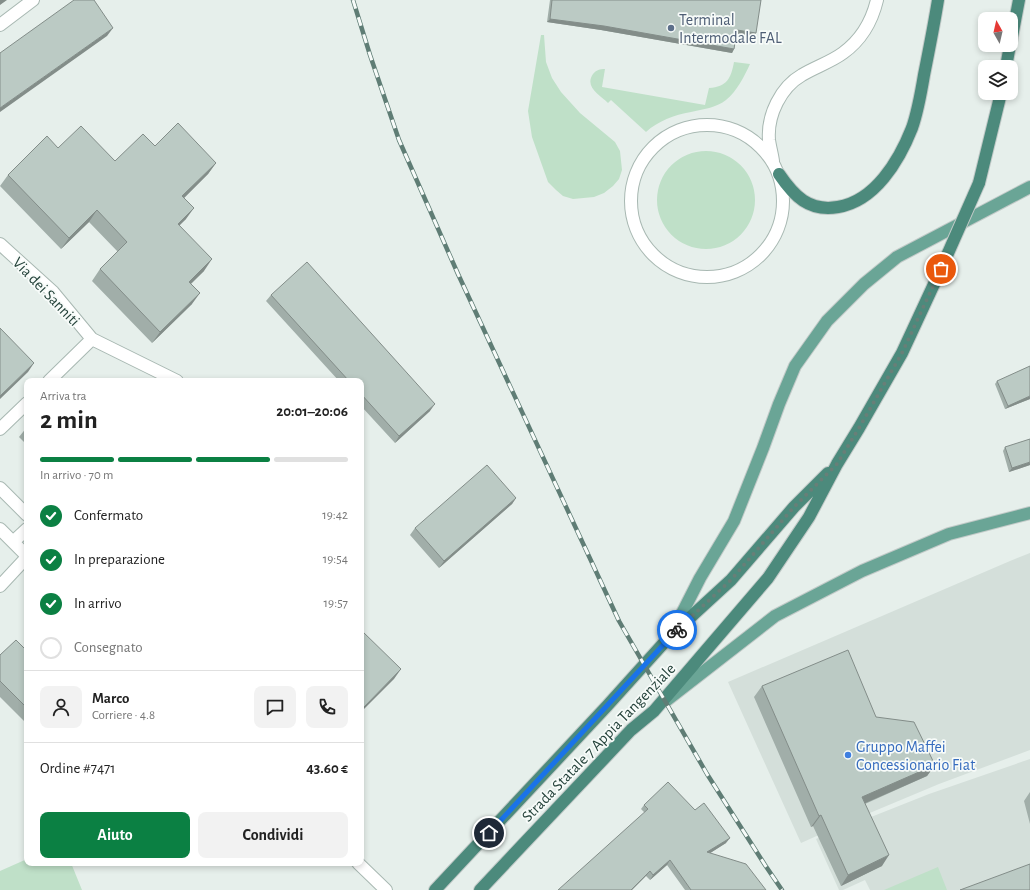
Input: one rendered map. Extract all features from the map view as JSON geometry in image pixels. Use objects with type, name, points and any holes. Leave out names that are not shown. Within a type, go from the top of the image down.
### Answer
[{"type":"highway","points":[[776,169],[787,186],[805,203],[816,207],[830,209],[854,202],[864,196],[882,180],[898,157],[912,128],[918,106],[938,0]]},
{"type":"highway","points":[[1017,12],[1019,0]]},
{"type":"highway","points":[[837,464],[902,353],[979,184],[999,100]]},
{"type":"highway","name":"Strada Statale 7 Appia Tangenziale","points":[[436,890],[671,635],[731,580],[794,507],[837,464]]},
{"type":"highway","name":"Strada Statale 7 Appia Tangenziale","points":[[480,890],[631,730],[654,711],[768,578],[809,517],[837,464]]},
{"type":"main road","points":[[671,635],[700,578],[734,521],[795,366],[827,321],[864,284],[898,257],[1030,187]]},
{"type":"main road","points":[[654,711],[775,616],[862,571],[949,534],[1030,513]]},
{"type":"street","points":[[0,25],[33,0]]},
{"type":"street","points":[[776,169],[762,149],[751,139],[723,127],[708,125],[690,127],[674,133],[659,143],[646,155],[638,170],[633,184],[631,207],[636,229],[648,249],[664,264],[685,274],[708,277],[730,274],[750,264],[767,249],[778,228],[783,207],[783,191],[769,139],[774,108],[788,86],[801,75],[842,54],[854,44],[870,21],[877,0]]},
{"type":"street","name":"Via dei Sanniti","points":[[0,244],[52,292],[92,339],[171,378]]},
{"type":"street","name":"Via dei Sanniti","points":[[52,378],[92,339]]},
{"type":"street","points":[[0,429],[24,406]]},
{"type":"street","points":[[0,488],[24,512]]},
{"type":"street","points":[[0,529],[24,554]]},
{"type":"street","points":[[13,542],[24,532]]},
{"type":"street","points":[[0,586],[24,560]]},
{"type":"street","points":[[361,866],[386,890]]},
{"type":"shaded area","points":[[1030,553],[1030,750],[939,784],[801,843],[728,682]]},
{"type":"shaded area","points":[[1030,759],[1030,890],[870,890],[865,880],[843,890],[839,890],[816,839],[861,819],[861,821],[929,794]]},
{"type":"green space","points":[[541,35],[544,35],[546,62],[552,78],[561,92],[580,113],[615,142],[620,151],[622,170],[619,179],[604,193],[594,197],[573,199],[563,196],[556,190],[548,182],[532,137],[528,111]]},
{"type":"green space","points":[[734,62],[750,64],[737,88],[726,100],[714,107],[667,119],[646,132],[611,100],[608,103],[597,94],[590,83],[594,73],[598,70],[605,69],[602,87],[705,105],[709,88],[720,86],[727,81],[730,77]]},
{"type":"green space","points":[[706,151],[725,155],[741,165],[751,181],[755,200],[751,219],[741,235],[725,245],[706,249],[687,245],[671,235],[661,219],[657,200],[661,181],[671,165],[687,155]]},
{"type":"green space","points":[[24,860],[24,866],[72,866],[82,890],[0,890],[0,871]]},
{"type":"green space","points":[[938,867],[947,890],[884,890]]},
{"type":"building","points":[[74,0],[94,0],[113,28],[0,108],[0,53]]},
{"type":"building","name":"Terminal Intermodale FAL","points":[[552,0],[761,0],[756,33],[737,30],[734,49],[604,26],[550,19]]},
{"type":"building","points":[[178,123],[216,163],[182,196],[194,208],[178,224],[212,259],[189,282],[200,293],[160,332],[100,269],[127,242],[97,210],[69,238],[8,175],[47,136],[58,148],[81,126],[115,161],[143,134],[155,146]]},
{"type":"building","points":[[307,262],[435,404],[399,436],[364,397],[364,378],[346,378],[271,295]]},
{"type":"building","points":[[0,328],[34,363],[0,396]]},
{"type":"building","points":[[1030,366],[1030,396],[1008,406],[997,381]]},
{"type":"building","points":[[1030,439],[1030,462],[1012,468],[1005,447]]},
{"type":"building","points":[[487,465],[516,498],[444,561],[415,528]]},
{"type":"building","points":[[364,633],[401,669],[364,707]]},
{"type":"building","points":[[16,640],[24,648],[24,705],[0,681],[0,655]]},
{"type":"building","name":"Gruppo Maffei Concessionario Fiat","points":[[848,650],[876,717],[914,722],[935,765],[862,797],[889,855],[848,875],[821,815],[819,816],[762,686]]},
{"type":"building","points":[[668,782],[695,810],[704,803],[730,838],[707,852],[746,864],[766,890],[691,890],[670,860],[653,875],[650,871],[631,890],[558,890],[648,809],[644,805]]},
{"type":"building","points":[[1030,864],[1030,890],[960,890]]},
{"type":"railway","points":[[353,0],[399,140],[458,274],[619,621],[707,774],[782,890]]},
{"type":"way so far","points":[[677,630],[731,580],[794,507],[837,464],[902,353],[941,269]]},
{"type":"place","name":"Terminal Intermodale FAL","points":[[671,28]]},
{"type":"place","name":"Gruppo Maffei Concessionario Fiat","points":[[848,755]]},
{"type":"route","points":[[489,833],[677,630]]}]
